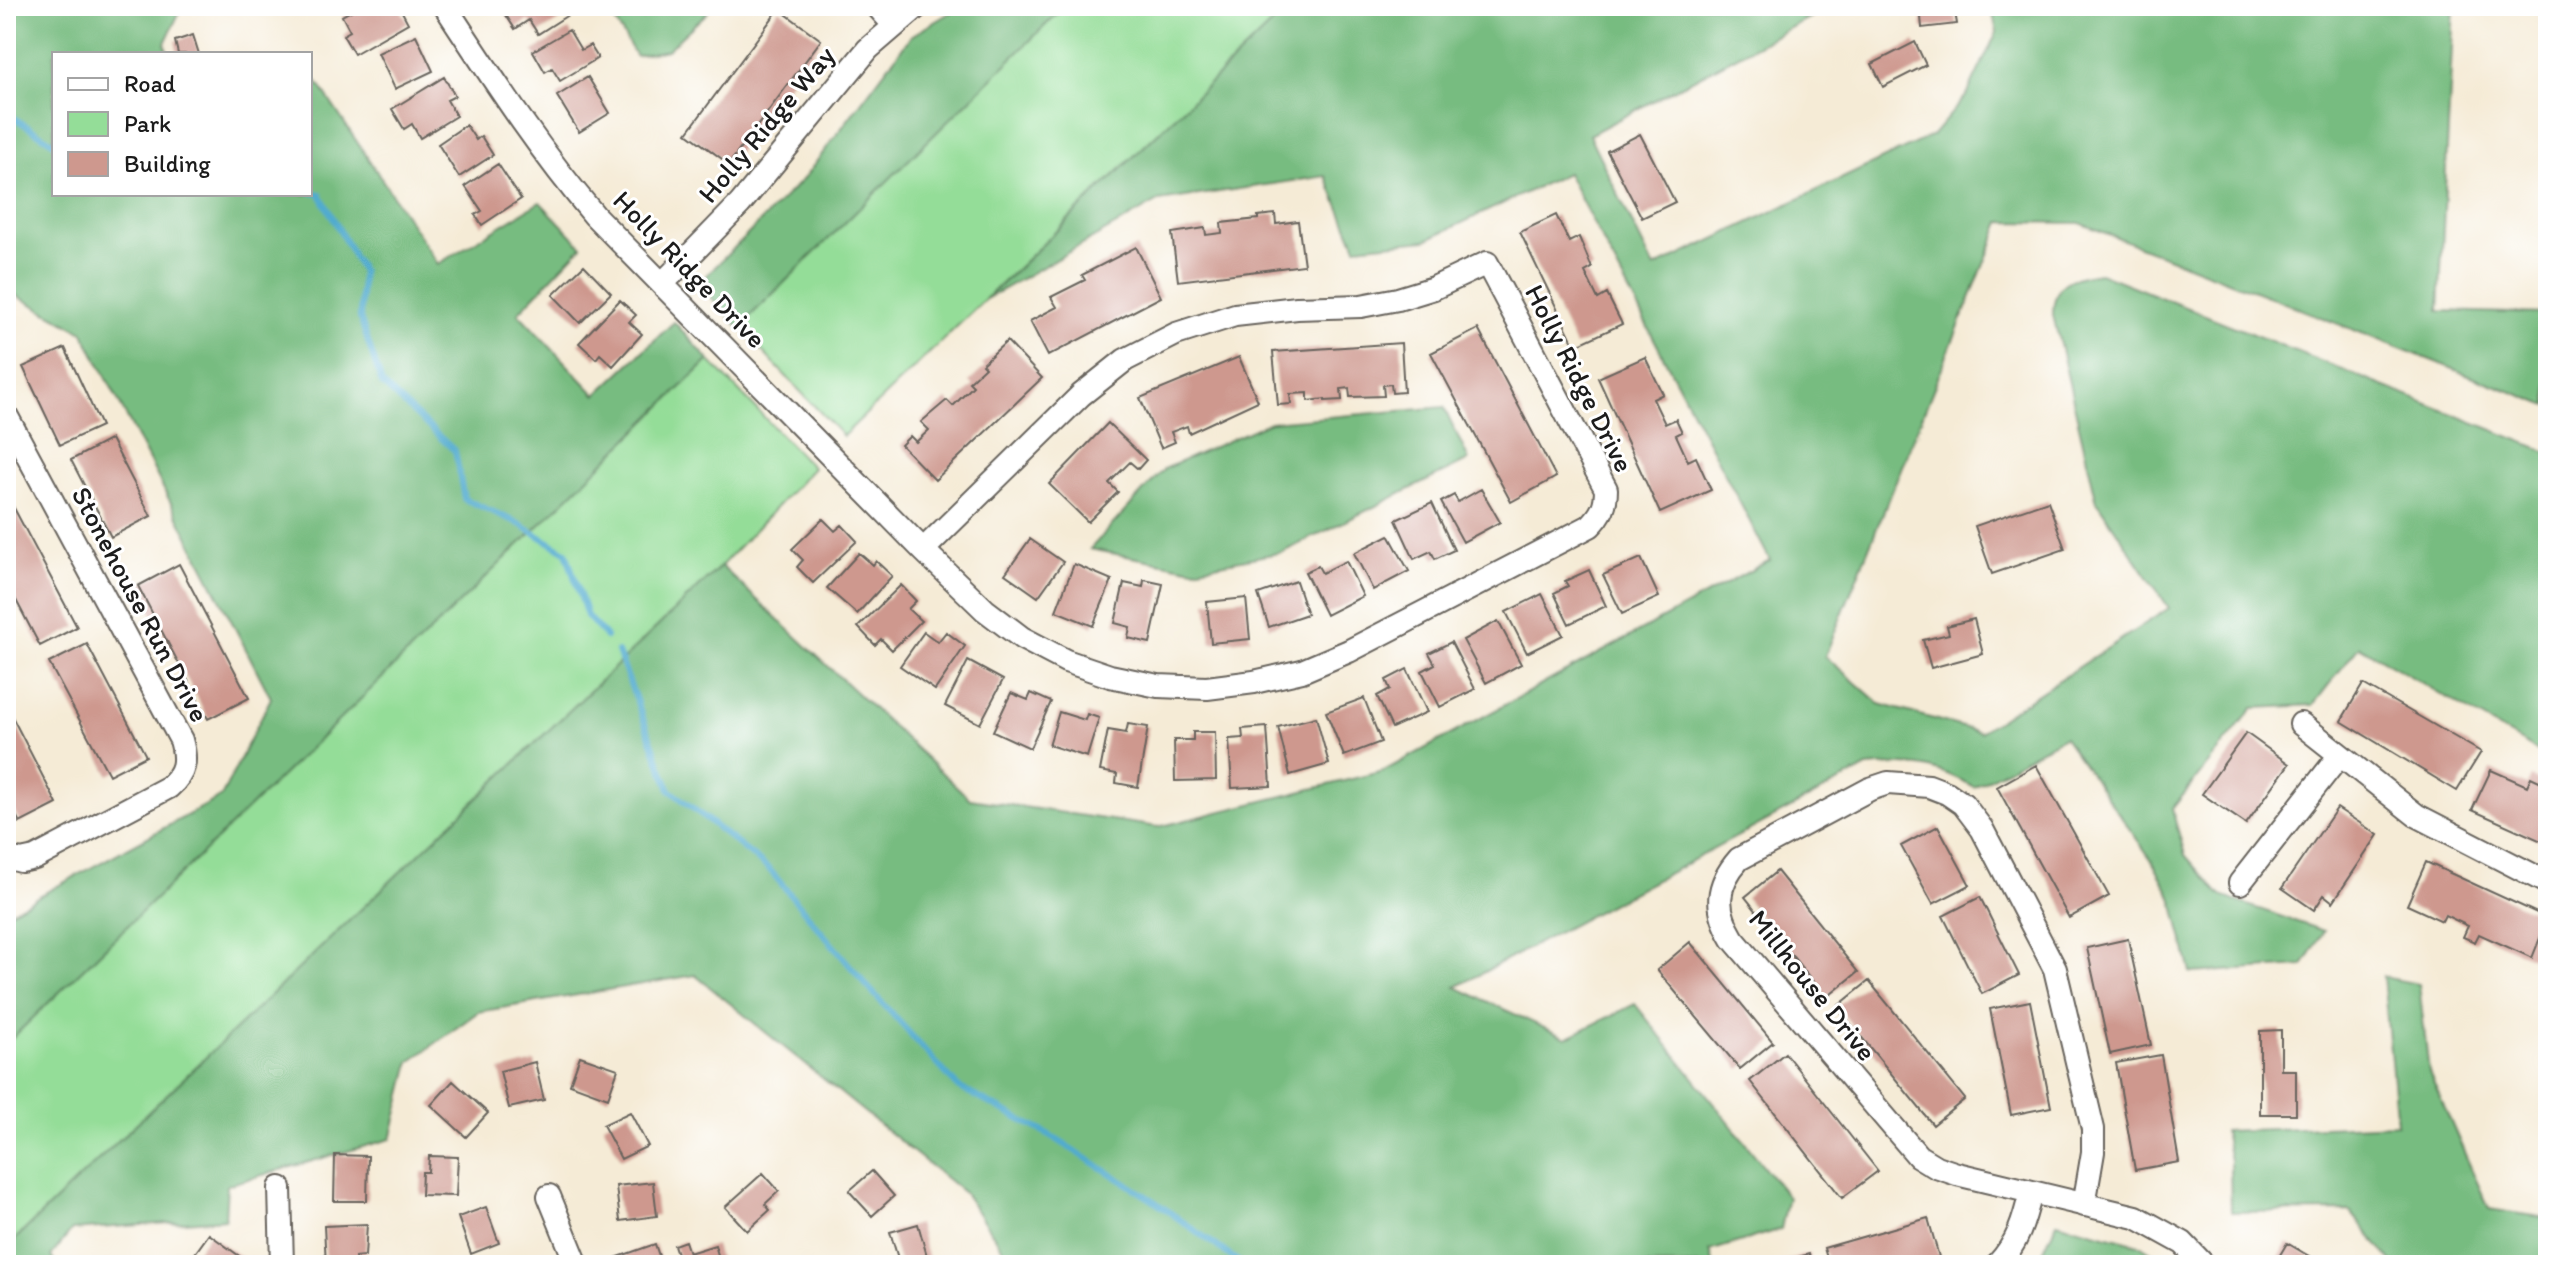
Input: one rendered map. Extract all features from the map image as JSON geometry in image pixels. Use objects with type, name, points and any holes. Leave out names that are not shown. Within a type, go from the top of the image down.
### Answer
[{"type":"street","name":"Holly Ridge Drive","points":[[445,6],[522,125],[595,216],[923,550],[985,610],[1022,638],[1066,661],[1110,676],[1158,686],[1207,688],[1302,671],[1349,651],[1590,526],[1600,517],[1606,503],[1606,489],[1487,263],[1434,288],[1398,299],[1361,306],[1297,308],[1235,315],[1163,340],[1125,360],[1081,395],[923,550]]},
{"type":"street","points":[[877,6],[894,25]]},
{"type":"street","name":"Holly Ridge Way","points":[[662,284],[740,204],[846,74],[894,25],[918,6]]},
{"type":"street","name":"Stonehouse Run Drive","points":[[6,415],[15,454],[181,740],[185,767],[169,787],[35,858],[21,861],[6,857]]},
{"type":"street","points":[[2301,724],[2416,815],[2548,883]]},
{"type":"street","points":[[2240,883],[2340,755]]},
{"type":"street","name":"Millhouse Drive","points":[[2084,1205],[2093,1129],[2055,969],[1982,829],[1963,804],[1929,786],[1888,783],[1870,789],[1739,859],[1728,871],[1721,888],[1719,906],[1723,922],[1733,939],[1918,1156],[1936,1167],[2031,1192],[2084,1205],[2136,1217],[2183,1243],[2204,1265]]},
{"type":"street","points":[[280,1188],[282,1265]]},
{"type":"street","points":[[1997,1265],[2016,1242],[2031,1192]]},
{"type":"street","points":[[549,1196],[577,1265]]},
{"type":"green space","points":[[6,6],[186,6],[182,7],[165,43],[167,52],[52,52],[52,196],[312,196],[312,74],[438,264],[540,202],[582,246],[518,313],[596,395],[674,322],[709,360],[6,1044],[6,914],[221,797],[271,698],[83,332],[6,290]]},
{"type":"green space","points":[[606,6],[704,6],[708,12],[667,50],[636,56]]},
{"type":"green space","points":[[961,6],[1065,6],[739,327],[698,284],[804,178],[911,36]]},
{"type":"green space","points":[[1065,6],[1290,6],[843,436],[739,327]]},
{"type":"green space","points":[[1290,6],[1831,6],[1589,135],[1654,268],[1933,135],[1967,95],[1997,32],[1991,6],[2454,6],[2439,311],[2548,314],[2548,406],[2080,223],[2001,222],[1825,656],[1880,704],[1980,732],[2169,608],[2097,502],[2053,315],[2056,295],[2065,283],[2100,273],[2548,452],[2548,757],[2359,646],[2313,705],[2253,708],[2172,809],[2185,855],[2221,896],[2324,931],[2303,966],[2191,973],[2172,897],[2151,859],[2064,737],[1974,787],[1946,773],[1922,766],[1867,767],[1456,987],[1566,1038],[1635,1004],[1788,1197],[1781,1229],[1710,1251],[1714,1265],[1014,1265],[964,1193],[695,975],[478,1012],[410,1062],[391,1139],[227,1185],[225,1219],[72,1230],[51,1256],[56,1265],[6,1265],[6,1248],[721,566],[970,799],[1158,827],[1384,771],[1770,560],[1567,173],[1426,240],[1356,247],[1326,176],[1159,201],[986,299]]},
{"type":"green space","points":[[709,360],[813,468],[721,566],[6,1248],[6,1044]]},
{"type":"green space","points":[[1444,407],[1469,460],[1283,552],[1194,569],[1090,549],[1164,469],[1270,422]]},
{"type":"green space","points":[[2383,977],[2419,984],[2429,1072],[2489,1209],[2548,1218],[2548,1265],[2394,1265],[2350,1211],[2231,1212],[2230,1160],[2224,1131],[2397,1124]]},
{"type":"green space","points":[[2057,1222],[2138,1244],[2171,1265],[2037,1265]]},
{"type":"building","points":[[360,6],[399,6],[408,23],[354,54],[343,35],[350,31],[342,16]]},
{"type":"building","points":[[507,6],[567,6],[571,13],[538,34],[529,20],[515,29],[502,9]]},
{"type":"building","points":[[1920,6],[1954,6],[1957,24],[1922,28]]},
{"type":"building","points":[[779,9],[821,40],[729,164],[687,133]]},
{"type":"building","points":[[569,30],[581,50],[590,45],[598,58],[560,81],[552,68],[545,72],[533,51]]},
{"type":"building","points":[[193,35],[198,52],[178,52],[175,41]]},
{"type":"building","points":[[416,35],[433,71],[395,89],[378,53]]},
{"type":"building","points":[[1915,42],[1926,65],[1883,87],[1872,64]]},
{"type":"building","points":[[444,77],[455,96],[447,100],[456,116],[420,138],[412,124],[404,129],[392,109]]},
{"type":"building","points":[[588,77],[610,113],[579,132],[557,96]]},
{"type":"building","points":[[466,125],[476,140],[481,136],[493,155],[459,177],[438,144]]},
{"type":"building","points":[[1640,134],[1675,202],[1642,218],[1607,151]]},
{"type":"building","points":[[498,164],[521,199],[482,225],[475,215],[482,211],[465,186]]},
{"type":"building","points":[[1275,214],[1276,224],[1298,221],[1304,265],[1178,281],[1172,233],[1205,228],[1206,235],[1222,233],[1221,223]]},
{"type":"building","points":[[1556,215],[1569,242],[1579,237],[1592,268],[1585,272],[1598,299],[1607,294],[1622,324],[1575,346],[1520,232]]},
{"type":"building","points":[[1136,247],[1161,297],[1048,356],[1030,321],[1057,307],[1051,297],[1085,280],[1082,275]]},
{"type":"building","points":[[584,265],[611,293],[580,323],[553,295]]},
{"type":"building","points":[[620,300],[636,315],[629,322],[642,334],[613,366],[600,354],[596,359],[579,343]]},
{"type":"building","points":[[1478,329],[1556,477],[1511,502],[1431,353]]},
{"type":"building","points":[[1007,341],[1042,378],[935,480],[901,445],[910,436],[916,442],[929,430],[921,422],[947,400],[953,406],[973,386],[969,382],[985,367],[982,364]]},
{"type":"building","points":[[1401,343],[1404,392],[1392,393],[1391,384],[1383,385],[1384,396],[1350,397],[1349,388],[1341,389],[1342,400],[1308,401],[1308,393],[1290,394],[1291,404],[1278,405],[1273,352]]},
{"type":"building","points":[[65,348],[101,426],[60,445],[23,367]]},
{"type":"building","points":[[1239,357],[1258,401],[1189,433],[1187,426],[1171,432],[1175,442],[1161,448],[1140,398]]},
{"type":"building","points":[[1645,357],[1663,394],[1653,399],[1665,424],[1676,419],[1682,432],[1676,435],[1688,461],[1696,457],[1711,490],[1660,513],[1598,378]]},
{"type":"building","points":[[1108,423],[1146,460],[1138,469],[1130,462],[1109,483],[1118,492],[1088,522],[1049,484]]},
{"type":"building","points":[[111,439],[151,516],[111,537],[71,460]]},
{"type":"building","points":[[1481,489],[1500,522],[1463,542],[1441,502],[1454,495],[1458,502]]},
{"type":"building","points":[[6,493],[77,627],[40,646],[6,581]]},
{"type":"building","points":[[2048,501],[2065,549],[1992,574],[1975,526]]},
{"type":"building","points":[[1432,503],[1454,550],[1435,559],[1431,551],[1414,559],[1396,520]]},
{"type":"building","points":[[823,519],[835,531],[842,525],[857,541],[813,583],[797,567],[803,560],[792,549]]},
{"type":"building","points":[[1389,535],[1409,571],[1373,590],[1354,553]]},
{"type":"building","points":[[1030,539],[1063,562],[1038,597],[1005,574]]},
{"type":"building","points":[[859,553],[873,565],[876,561],[892,576],[857,614],[827,588]]},
{"type":"building","points":[[1641,558],[1659,597],[1622,614],[1603,575]]},
{"type":"building","points":[[1346,561],[1363,596],[1326,615],[1305,572],[1318,566],[1322,573]]},
{"type":"building","points":[[179,564],[249,698],[208,719],[138,586]]},
{"type":"building","points":[[1074,564],[1112,580],[1093,626],[1056,611]]},
{"type":"building","points":[[1589,570],[1606,606],[1569,624],[1554,593],[1568,586],[1565,581]]},
{"type":"building","points":[[1144,580],[1163,584],[1150,643],[1128,638],[1130,627],[1115,623],[1124,583],[1143,587]]},
{"type":"building","points":[[1296,581],[1307,614],[1269,627],[1258,594]]},
{"type":"building","points":[[901,585],[916,601],[908,609],[921,621],[892,650],[881,639],[875,645],[858,627]]},
{"type":"building","points":[[1542,594],[1563,635],[1527,653],[1506,612]]},
{"type":"building","points":[[1246,598],[1250,639],[1211,643],[1207,602]]},
{"type":"building","points":[[1974,619],[1983,654],[1931,668],[1923,640],[1949,634],[1947,626]]},
{"type":"building","points":[[1498,621],[1521,664],[1486,683],[1463,640]]},
{"type":"building","points":[[924,632],[938,642],[946,632],[965,646],[935,690],[900,666]]},
{"type":"building","points":[[1451,642],[1475,689],[1440,707],[1422,671],[1435,664],[1429,653]]},
{"type":"building","points":[[87,644],[146,756],[109,775],[49,663]]},
{"type":"building","points":[[968,661],[1003,680],[980,724],[945,706]]},
{"type":"building","points":[[1407,669],[1427,712],[1392,728],[1377,696],[1390,689],[1386,680]]},
{"type":"building","points":[[2363,684],[2481,752],[2457,791],[2341,721]]},
{"type":"building","points":[[1011,693],[1028,700],[1031,693],[1051,702],[1030,748],[993,731]]},
{"type":"building","points":[[1364,698],[1381,742],[1344,756],[1326,712]]},
{"type":"building","points":[[6,705],[57,804],[20,823],[6,796]]},
{"type":"building","points":[[1059,712],[1085,720],[1087,714],[1099,718],[1087,757],[1049,745]]},
{"type":"building","points":[[1316,717],[1329,764],[1290,775],[1278,727]]},
{"type":"building","points":[[1128,724],[1148,727],[1138,787],[1116,783],[1117,774],[1100,771],[1108,730],[1126,733]]},
{"type":"building","points":[[1267,727],[1271,786],[1232,788],[1229,739],[1243,738],[1242,729]]},
{"type":"building","points":[[1193,732],[1215,732],[1216,780],[1175,781],[1174,740],[1193,740]]},
{"type":"building","points":[[2246,733],[2289,764],[2246,824],[2202,794]]},
{"type":"building","points":[[2036,765],[2109,896],[2069,918],[1997,787]]},
{"type":"building","points":[[2491,770],[2527,786],[2531,777],[2548,785],[2548,844],[2472,810]]},
{"type":"building","points":[[2337,808],[2378,835],[2333,902],[2324,895],[2314,910],[2282,888]]},
{"type":"building","points":[[1938,826],[1970,885],[1933,904],[1901,846]]},
{"type":"building","points":[[2426,862],[2548,918],[2532,958],[2479,934],[2475,942],[2463,937],[2468,926],[2445,915],[2442,921],[2407,905]]},
{"type":"building","points":[[1777,871],[1858,972],[1826,998],[1745,897]]},
{"type":"building","points":[[1980,897],[2019,975],[1982,994],[1943,916]]},
{"type":"building","points":[[2128,939],[2151,1045],[2110,1054],[2087,948]]},
{"type":"building","points":[[1690,942],[1773,1042],[1740,1069],[1657,970]]},
{"type":"building","points":[[1869,981],[1965,1099],[1933,1125],[1837,1007]]},
{"type":"building","points":[[2030,1001],[2051,1107],[2011,1115],[1990,1009]]},
{"type":"building","points":[[2281,1030],[2281,1070],[2296,1070],[2296,1114],[2260,1114],[2260,1031]]},
{"type":"building","points":[[1785,1053],[1878,1171],[1842,1198],[1750,1081]]},
{"type":"building","points":[[2161,1055],[2179,1162],[2135,1170],[2116,1063]]},
{"type":"building","points":[[580,1056],[618,1069],[608,1098],[570,1084]]},
{"type":"building","points":[[535,1062],[544,1100],[509,1108],[500,1071]]},
{"type":"building","points":[[453,1081],[488,1113],[466,1137],[431,1105]]},
{"type":"building","points":[[630,1112],[648,1146],[621,1159],[603,1125]]},
{"type":"building","points":[[335,1155],[368,1156],[367,1201],[334,1201]]},
{"type":"building","points":[[429,1156],[458,1157],[456,1196],[421,1195],[422,1172],[428,1172]]},
{"type":"building","points":[[872,1171],[894,1196],[872,1216],[849,1191]]},
{"type":"building","points":[[763,1173],[779,1191],[765,1204],[770,1210],[747,1231],[725,1207]]},
{"type":"building","points":[[653,1182],[657,1216],[620,1221],[616,1186]]},
{"type":"building","points":[[486,1207],[499,1243],[471,1254],[458,1217]]},
{"type":"building","points":[[1928,1218],[1939,1257],[1911,1265],[1829,1265],[1824,1248]]},
{"type":"building","points":[[367,1224],[365,1256],[355,1257],[356,1265],[326,1265],[324,1226]]},
{"type":"building","points":[[918,1224],[929,1263],[900,1265],[890,1232]]},
{"type":"building","points":[[209,1234],[242,1258],[237,1265],[188,1263]]},
{"type":"building","points":[[685,1241],[689,1253],[715,1245],[721,1265],[681,1265],[674,1245]]},
{"type":"building","points":[[2287,1243],[2324,1265],[2274,1265]]},
{"type":"building","points":[[655,1244],[662,1265],[618,1265],[615,1258]]},
{"type":"building","points":[[1809,1254],[1812,1265],[1773,1265],[1773,1264]]},
{"type":"waterway","points":[[6,113],[52,142]]},
{"type":"waterway","points":[[312,192],[320,194],[362,272],[360,318],[382,384],[455,451],[464,499],[514,521],[566,552],[587,616],[606,637]]},
{"type":"waterway","points":[[618,652],[670,790],[769,869],[867,986],[958,1087],[1048,1134],[1154,1201],[1243,1265]]}]
